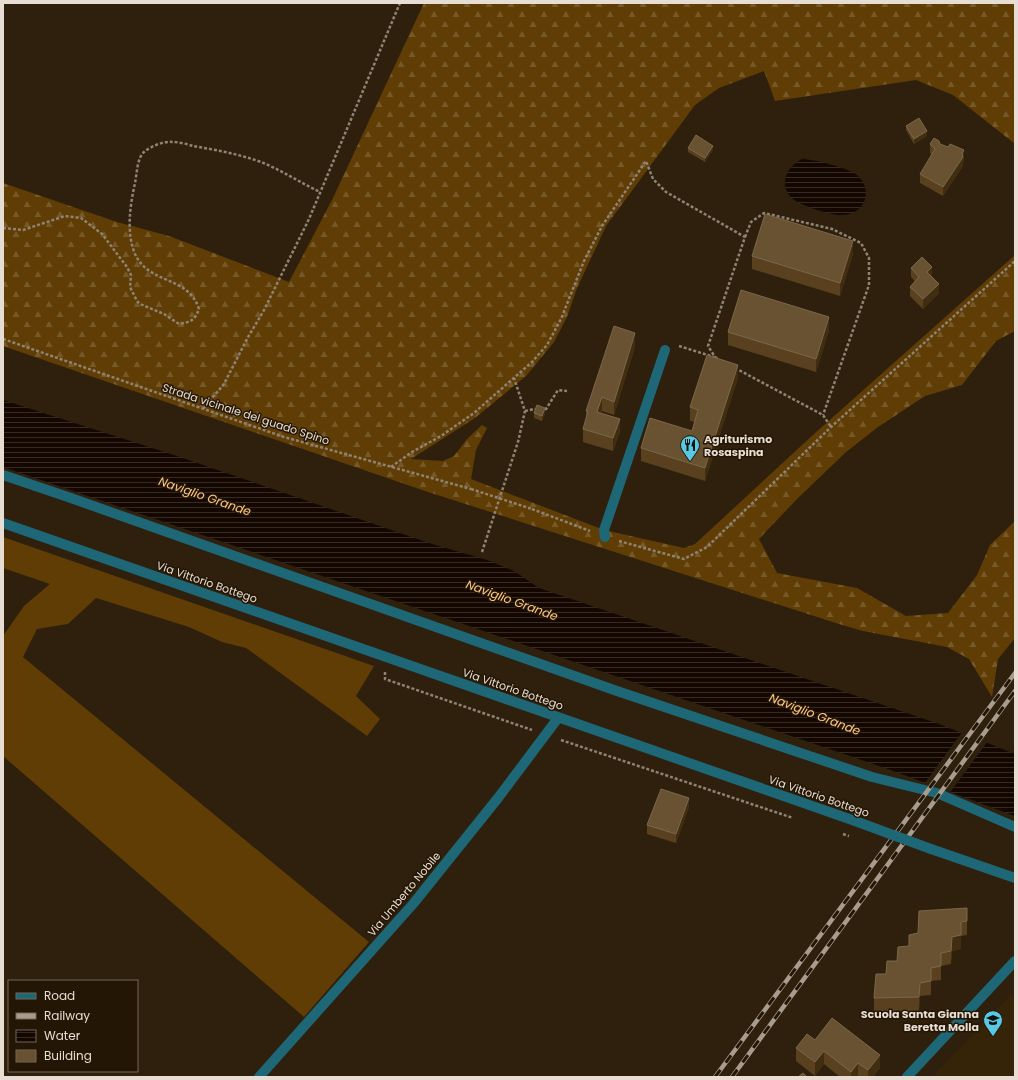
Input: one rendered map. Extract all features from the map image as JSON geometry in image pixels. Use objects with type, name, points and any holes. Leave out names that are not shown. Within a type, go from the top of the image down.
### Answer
[{"type":"street","points":[[605,537],[604,530],[666,350]]},
{"type":"street","points":[[3,476],[68,497],[628,694],[872,777],[937,793],[1015,827]]},
{"type":"street","name":"Via Vittorio Bottego","points":[[3,523],[1015,878]]},
{"type":"street","name":"Via Umberto Nobile","points":[[259,1077],[413,904],[498,798],[558,718]]},
{"type":"street","points":[[907,1077],[1015,961]]},
{"type":"path","points":[[203,409],[224,384],[248,337],[263,312],[320,192],[400,3]]},
{"type":"path","points":[[3,228],[23,230],[65,216],[81,218],[102,234],[128,267],[131,275],[130,287],[137,301],[140,304],[164,314],[179,324],[189,322],[196,318],[199,309],[196,300],[181,286],[172,281],[155,276],[140,262],[135,254],[129,223],[131,197],[140,158],[144,152],[155,145],[172,142],[220,150],[261,163],[320,192]]},
{"type":"path","points":[[391,467],[412,452],[441,436],[474,413],[532,362],[547,345],[561,319],[584,261],[602,226],[646,161],[653,179],[666,192],[745,237]]},
{"type":"path","points":[[714,357],[708,346],[751,222],[764,213],[832,229],[861,243],[869,258],[869,285],[823,415]]},
{"type":"path","points":[[684,559],[707,547],[832,427],[1015,261]]},
{"type":"path","name":"Strada vicinale del guado Spino","points":[[3,339],[284,437],[470,489],[532,509]]},
{"type":"path","points":[[666,350],[673,346],[681,345],[721,361]]},
{"type":"path","points":[[728,364],[823,415],[832,427]]},
{"type":"path","points":[[482,552],[518,442],[525,411],[514,378]]},
{"type":"path","points":[[525,411],[546,409],[558,390],[567,391]]},
{"type":"path","points":[[384,657],[385,679],[798,819]]},
{"type":"path","points":[[836,832],[843,834]]},
{"type":"shaded area","name":"Scuola Santa Gianna Beretta Molla","points":[[1011,995],[1015,997],[1015,1077],[932,1077]]},
{"type":"green space","points":[[424,3],[1015,3],[1015,144],[953,95],[916,80],[775,101],[764,71],[719,88],[695,105],[606,226],[577,288],[567,317],[554,342],[526,376],[475,418],[411,459],[443,461],[454,456],[467,439],[482,425],[487,428],[476,450],[471,479],[604,530],[684,548],[695,544],[814,434],[1015,255],[1015,331],[996,341],[962,385],[925,396],[878,427],[845,453],[798,498],[759,539],[777,573],[857,588],[906,616],[948,613],[977,575],[990,545],[1015,521],[1015,638],[998,659],[992,697],[969,659],[947,647],[863,631],[839,624],[425,491],[3,346],[3,183],[117,222],[169,236],[289,282],[333,198]]},
{"type":"green space","points":[[3,537],[374,666],[356,696],[380,719],[367,736],[246,648],[222,642],[189,627],[96,598],[68,624],[37,629],[23,657],[369,942],[304,1017],[3,756],[3,636],[24,606],[50,584],[3,568]]},
{"type":"water","points":[[802,159],[831,164],[853,172],[857,175],[865,187],[866,194],[862,206],[851,214],[838,215],[818,210],[794,200],[786,189],[786,177],[796,162]]},
{"type":"water","name":"Naviglio Grande","points":[[3,400],[174,455],[432,544],[487,560],[514,571],[539,588],[939,724],[1015,754],[1015,816],[888,769],[3,467]]},
{"type":"pier","points":[[963,731],[988,741],[949,794],[924,784]]},
{"type":"building","points":[[919,118],[927,131],[914,139],[906,126]]},
{"type":"building","points":[[696,135],[713,146],[705,158],[688,148]]},
{"type":"building","points":[[934,138],[939,141],[940,144],[948,147],[950,144],[964,150],[962,154],[963,157],[943,187],[920,174],[935,149],[930,144]]},
{"type":"building","points":[[765,214],[853,241],[840,283],[752,256]]},
{"type":"building","points":[[922,257],[932,267],[927,272],[939,284],[923,299],[910,287],[919,277],[911,268]]},
{"type":"building","points":[[741,290],[829,317],[816,359],[728,332]]},
{"type":"building","points":[[614,326],[635,333],[614,402],[602,397],[597,412],[620,419],[613,438],[583,429],[588,411],[586,411]]},
{"type":"building","points":[[707,355],[738,365],[705,468],[641,448],[650,418],[692,431],[698,410],[690,407]]},
{"type":"building","points":[[537,405],[545,408],[542,416],[534,413]]},
{"type":"building","points":[[661,789],[689,798],[676,834],[647,825]]},
{"type":"building","points":[[967,908],[967,921],[961,922],[961,935],[952,937],[951,951],[941,953],[941,966],[931,968],[931,981],[920,983],[919,997],[874,998],[876,974],[886,974],[887,961],[897,961],[898,947],[909,946],[909,935],[918,933],[919,911]]},
{"type":"building","points":[[832,1018],[880,1055],[868,1070],[858,1063],[851,1072],[824,1051],[815,1062],[796,1048],[807,1034],[815,1040]]},
{"type":"building","points":[[803,1073],[807,1077],[798,1077]]},
{"type":"railway","points":[[715,1077],[1015,673]]},
{"type":"railway","points":[[732,1077],[1015,691]]},
{"type":"place","name":"Agriturismo Rosaspina","points":[[690,462]]},
{"type":"place","name":"Scuola Santa Gianna Beretta Molla","points":[[993,1037]]}]
